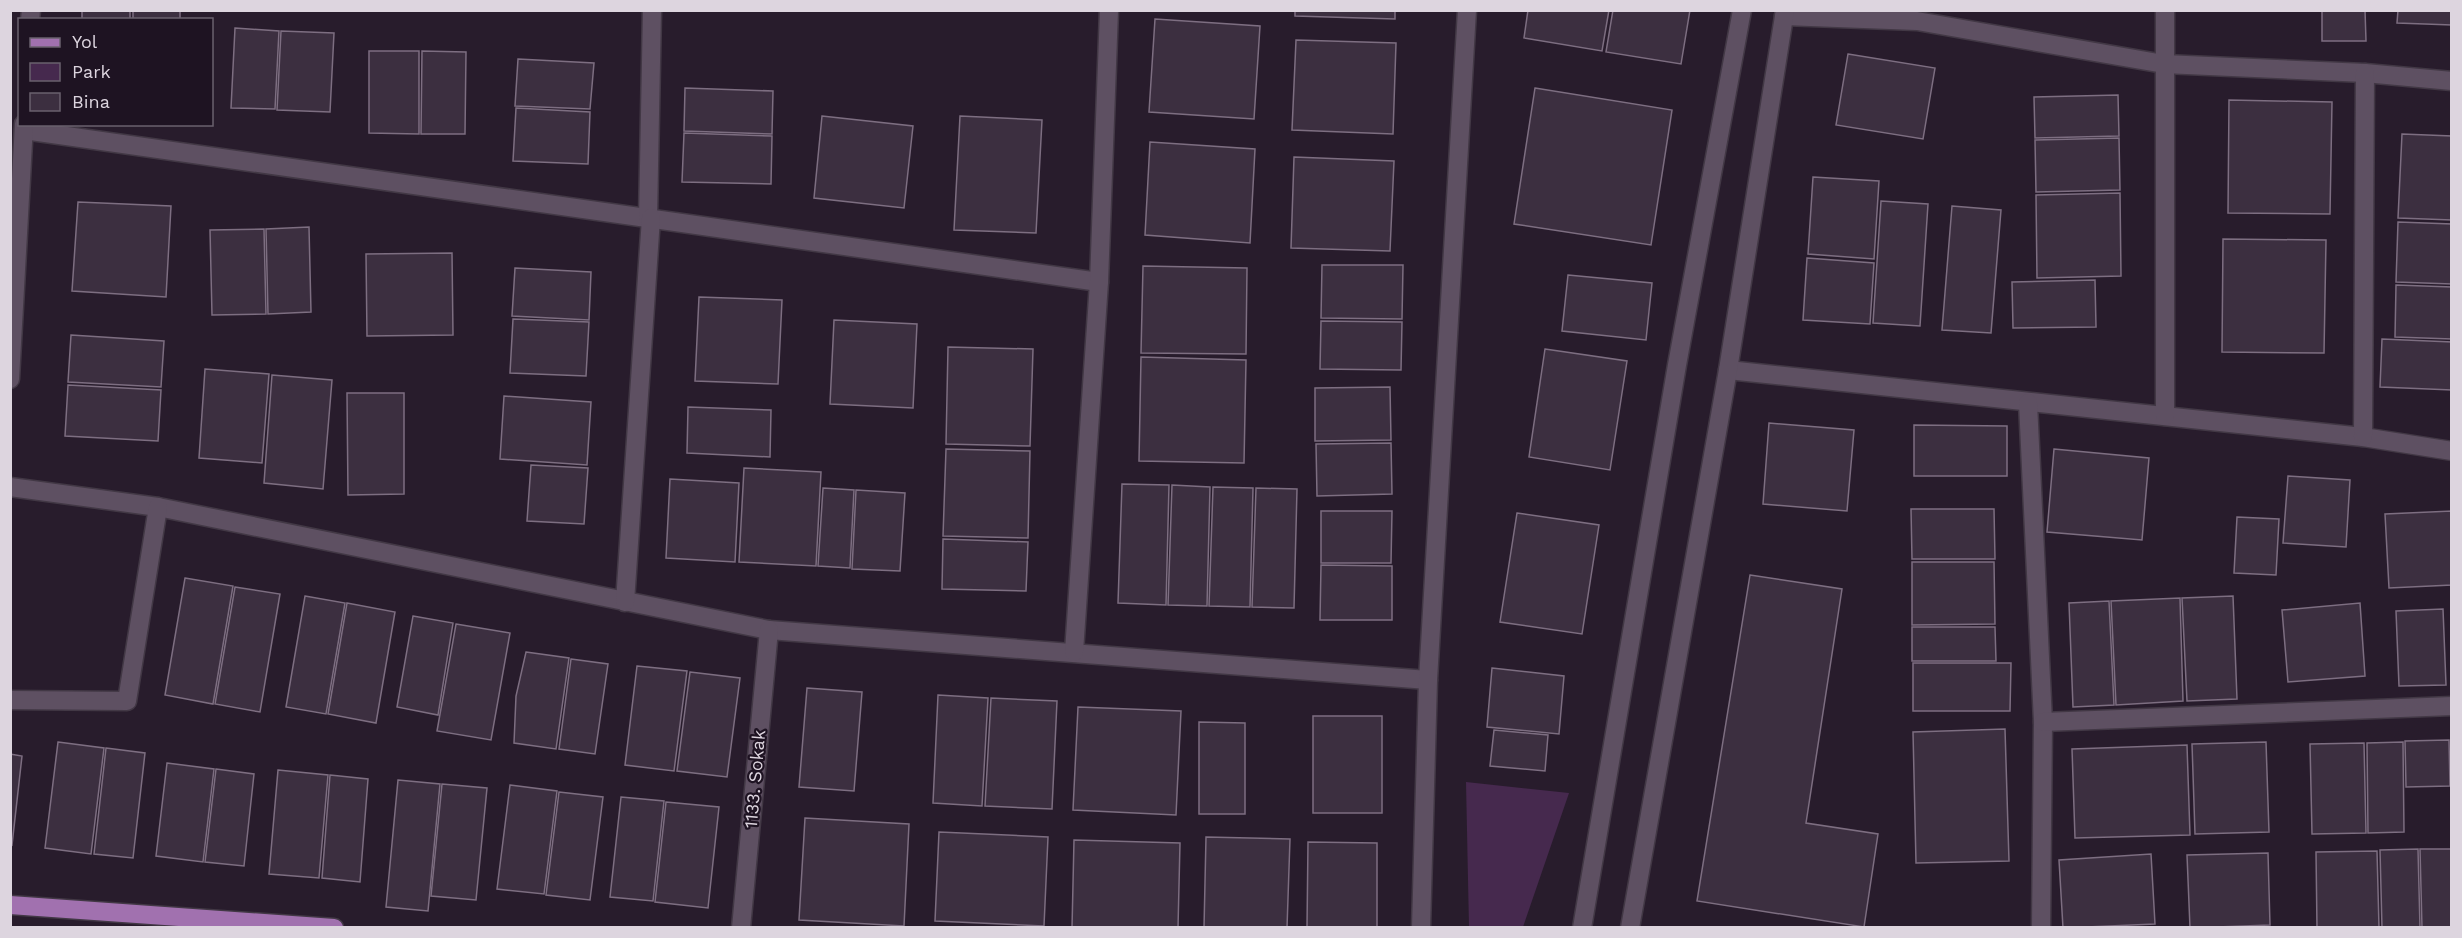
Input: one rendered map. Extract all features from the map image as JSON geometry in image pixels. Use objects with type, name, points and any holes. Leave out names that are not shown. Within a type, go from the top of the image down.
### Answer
[{"type":"main road","points":[[10,905],[334,927]]},
{"type":"street","points":[[625,602],[650,218],[652,10]]},
{"type":"street","points":[[1074,652],[1099,282],[1109,10]]},
{"type":"street","points":[[1421,927],[1428,680],[1467,10]]},
{"type":"street","points":[[1582,927],[1677,366],[1742,10]]},
{"type":"street","points":[[2165,10],[2165,417]]},
{"type":"street","points":[[1630,927],[1728,370],[1784,13],[1917,21],[2164,64],[2366,73],[2451,81]]},
{"type":"street","points":[[2363,437],[2366,73]]},
{"type":"street","points":[[10,379],[24,127],[1099,282]]},
{"type":"street","points":[[1728,370],[2363,437],[2451,451]]},
{"type":"street","points":[[2028,403],[2043,722],[2041,927]]},
{"type":"street","points":[[10,487],[158,507],[769,630],[1428,680]]},
{"type":"street","points":[[10,700],[127,701],[158,507]]},
{"type":"street","name":"1133. Sokak","points":[[741,927],[769,630]]},
{"type":"street","points":[[2043,722],[2451,706]]},
{"type":"green space","points":[[1466,782],[1569,793],[1523,927],[1469,927]]},
{"type":"building","points":[[82,10],[130,10],[130,18],[82,18]]},
{"type":"building","points":[[133,10],[180,10],[180,18],[133,18]]},
{"type":"building","points":[[1295,10],[1395,10],[1395,19],[1295,16]]},
{"type":"building","points":[[1528,10],[1609,10],[1602,51],[1524,38]]},
{"type":"building","points":[[1613,10],[1690,10],[1681,64],[1606,52]]},
{"type":"building","points":[[2322,10],[2365,10],[2366,41],[2322,41]]},
{"type":"building","points":[[2398,10],[2452,10],[2452,25],[2397,23]]},
{"type":"building","points":[[1155,19],[1260,26],[1254,119],[1149,112]]},
{"type":"building","points":[[235,28],[279,31],[275,109],[231,108]]},
{"type":"building","points":[[281,31],[334,33],[330,112],[277,110]]},
{"type":"building","points":[[1296,40],[1396,43],[1393,134],[1292,130]]},
{"type":"building","points":[[369,51],[419,51],[419,134],[369,133]]},
{"type":"building","points":[[422,51],[466,52],[465,134],[421,134]]},
{"type":"building","points":[[1848,54],[1935,68],[1923,139],[1836,125]]},
{"type":"building","points":[[518,59],[594,63],[590,109],[515,106]]},
{"type":"building","points":[[685,88],[773,91],[772,134],[684,131]]},
{"type":"building","points":[[1535,88],[1672,110],[1651,245],[1514,224]]},
{"type":"building","points":[[2118,95],[2119,136],[2035,138],[2034,97]]},
{"type":"building","points":[[2229,100],[2332,102],[2330,214],[2228,213]]},
{"type":"building","points":[[516,108],[590,112],[588,164],[513,161]]},
{"type":"building","points":[[822,116],[913,126],[904,208],[814,198]]},
{"type":"building","points":[[960,116],[1042,120],[1036,233],[954,230]]},
{"type":"building","points":[[684,133],[772,136],[771,184],[682,182]]},
{"type":"building","points":[[2402,134],[2452,136],[2452,220],[2398,218]]},
{"type":"building","points":[[2119,138],[2120,190],[2036,192],[2035,140]]},
{"type":"building","points":[[1150,142],[1255,149],[1250,243],[1145,235]]},
{"type":"building","points":[[1294,157],[1394,161],[1390,251],[1291,248]]},
{"type":"building","points":[[1813,177],[1879,181],[1874,259],[1808,254]]},
{"type":"building","points":[[2120,193],[2121,276],[2037,278],[2036,195]]},
{"type":"building","points":[[1881,201],[1928,204],[1920,326],[1873,323]]},
{"type":"building","points":[[78,202],[171,206],[166,297],[72,291]]},
{"type":"building","points":[[1952,206],[2001,210],[1991,333],[1942,330]]},
{"type":"building","points":[[2398,222],[2452,224],[2452,284],[2396,282]]},
{"type":"building","points":[[309,227],[311,312],[268,314],[266,229]]},
{"type":"building","points":[[264,229],[266,314],[212,315],[210,230]]},
{"type":"building","points":[[2223,239],[2326,240],[2324,353],[2222,352]]},
{"type":"building","points":[[452,253],[453,335],[367,336],[366,254]]},
{"type":"building","points":[[1807,258],[1874,263],[1870,324],[1803,320]]},
{"type":"building","points":[[1322,265],[1403,265],[1402,319],[1321,318]]},
{"type":"building","points":[[1143,266],[1247,268],[1246,354],[1141,353]]},
{"type":"building","points":[[515,268],[591,272],[589,320],[512,316]]},
{"type":"building","points":[[1568,275],[1652,283],[1646,340],[1562,331]]},
{"type":"building","points":[[2095,280],[2096,327],[2013,328],[2012,282]]},
{"type":"building","points":[[2396,285],[2452,287],[2452,339],[2395,337]]},
{"type":"building","points":[[699,297],[782,300],[778,384],[695,381]]},
{"type":"building","points":[[513,319],[589,322],[586,376],[510,373]]},
{"type":"building","points":[[834,320],[917,324],[913,408],[830,404]]},
{"type":"building","points":[[1321,321],[1402,322],[1401,370],[1320,369]]},
{"type":"building","points":[[71,335],[164,341],[161,387],[68,382]]},
{"type":"building","points":[[2382,339],[2452,342],[2452,390],[2380,387]]},
{"type":"building","points":[[948,347],[1033,349],[1030,446],[946,444]]},
{"type":"building","points":[[1545,349],[1627,361],[1610,470],[1529,457]]},
{"type":"building","points":[[1141,357],[1246,360],[1244,463],[1139,461]]},
{"type":"building","points":[[205,369],[269,374],[262,463],[199,458]]},
{"type":"building","points":[[272,375],[332,380],[323,489],[264,483]]},
{"type":"building","points":[[68,385],[161,390],[158,441],[65,436]]},
{"type":"building","points":[[1390,387],[1391,440],[1315,441],[1315,388]]},
{"type":"building","points":[[347,393],[404,393],[404,494],[348,495]]},
{"type":"building","points":[[504,396],[591,402],[587,465],[500,459]]},
{"type":"building","points":[[688,407],[771,410],[770,457],[687,453]]},
{"type":"building","points":[[1769,423],[1854,430],[1847,511],[1763,504]]},
{"type":"building","points":[[1914,425],[2007,426],[2007,476],[1914,476]]},
{"type":"building","points":[[1391,443],[1392,494],[1317,496],[1316,444]]},
{"type":"building","points":[[946,449],[1030,451],[1028,538],[943,536]]},
{"type":"building","points":[[2054,449],[2149,458],[2142,540],[2047,532]]},
{"type":"building","points":[[531,465],[588,468],[584,524],[527,521]]},
{"type":"building","points":[[744,468],[821,472],[816,566],[739,562]]},
{"type":"building","points":[[2288,476],[2350,480],[2346,547],[2283,543]]},
{"type":"building","points":[[670,479],[739,483],[735,562],[666,558]]},
{"type":"building","points":[[1122,484],[1169,485],[1166,605],[1118,603]]},
{"type":"building","points":[[1172,485],[1210,487],[1207,606],[1168,605]]},
{"type":"building","points":[[1213,487],[1253,488],[1250,607],[1209,606]]},
{"type":"building","points":[[823,488],[854,490],[850,568],[818,566]]},
{"type":"building","points":[[1256,488],[1297,489],[1294,608],[1252,607]]},
{"type":"building","points":[[856,490],[905,493],[900,571],[852,569]]},
{"type":"building","points":[[1911,509],[1994,509],[1995,559],[1912,559]]},
{"type":"building","points":[[1321,511],[1392,511],[1391,563],[1321,563]]},
{"type":"building","points":[[2452,511],[2452,585],[2389,588],[2385,514]]},
{"type":"building","points":[[1517,513],[1599,525],[1582,634],[1500,622]]},
{"type":"building","points":[[2237,517],[2279,519],[2276,575],[2234,573]]},
{"type":"building","points":[[943,539],[1028,542],[1026,591],[942,589]]},
{"type":"building","points":[[1912,562],[1994,562],[1995,624],[1912,625]]},
{"type":"building","points":[[1321,565],[1392,566],[1392,620],[1320,620]]},
{"type":"building","points":[[1750,575],[1842,589],[1806,823],[1878,834],[1864,927],[1697,901]]},
{"type":"building","points":[[185,578],[233,586],[213,704],[165,695]]},
{"type":"building","points":[[235,587],[280,594],[260,712],[215,704]]},
{"type":"building","points":[[305,596],[345,603],[326,714],[286,707]]},
{"type":"building","points":[[2233,596],[2237,699],[2187,701],[2182,598]]},
{"type":"building","points":[[2180,598],[2183,701],[2116,705],[2111,601]]},
{"type":"building","points":[[2109,601],[2114,705],[2073,707],[2069,603]]},
{"type":"building","points":[[347,603],[395,612],[376,723],[328,714]]},
{"type":"building","points":[[2360,603],[2365,676],[2288,682],[2282,610]]},
{"type":"building","points":[[2443,609],[2446,685],[2399,686],[2396,611]]},
{"type":"building","points":[[413,616],[453,623],[438,715],[397,707]]},
{"type":"building","points":[[456,624],[510,633],[491,740],[437,731]]},
{"type":"building","points":[[1912,627],[1995,627],[1996,661],[1912,661]]},
{"type":"building","points":[[526,652],[569,658],[556,749],[514,743],[516,696]]},
{"type":"building","points":[[571,659],[608,664],[595,754],[559,749]]},
{"type":"building","points":[[1913,663],[2011,663],[2010,711],[1913,711]]},
{"type":"building","points":[[637,666],[687,671],[674,771],[625,765]]},
{"type":"building","points":[[1492,668],[1564,676],[1559,734],[1487,727]]},
{"type":"building","points":[[690,672],[740,678],[727,777],[677,771]]},
{"type":"building","points":[[807,688],[862,692],[854,791],[799,787]]},
{"type":"building","points":[[938,695],[988,698],[982,806],[933,803]]},
{"type":"building","points":[[991,698],[1057,701],[1052,809],[985,806]]},
{"type":"building","points":[[1078,707],[1181,711],[1176,815],[1073,810]]},
{"type":"building","points":[[1313,716],[1382,716],[1382,813],[1313,813]]},
{"type":"building","points":[[1199,722],[1245,723],[1245,814],[1199,814]]},
{"type":"building","points":[[2005,729],[2009,861],[1916,863],[1913,732]]},
{"type":"building","points":[[1494,730],[1548,735],[1545,771],[1490,766]]},
{"type":"building","points":[[2449,740],[2450,786],[2406,787],[2405,741]]},
{"type":"building","points":[[58,742],[104,748],[91,854],[45,848]]},
{"type":"building","points":[[2266,742],[2269,832],[2195,834],[2192,744]]},
{"type":"building","points":[[2403,742],[2404,832],[2368,833],[2367,743]]},
{"type":"building","points":[[2364,743],[2366,833],[2312,834],[2310,744]]},
{"type":"building","points":[[2187,745],[2190,835],[2075,838],[2072,749]]},
{"type":"building","points":[[106,748],[145,753],[133,858],[94,854]]},
{"type":"building","points":[[10,754],[22,756],[12,845],[10,844]]},
{"type":"building","points":[[167,763],[214,769],[203,862],[156,856]]},
{"type":"building","points":[[216,769],[254,774],[244,866],[205,862]]},
{"type":"building","points":[[278,770],[328,775],[319,878],[269,874]]},
{"type":"building","points":[[330,775],[368,779],[360,882],[322,878]]},
{"type":"building","points":[[398,780],[440,784],[428,911],[386,907]]},
{"type":"building","points":[[442,784],[487,788],[476,900],[431,896]]},
{"type":"building","points":[[510,785],[557,791],[544,894],[497,889]]},
{"type":"building","points":[[559,792],[603,797],[590,900],[546,895]]},
{"type":"building","points":[[621,797],[664,801],[653,901],[610,897]]},
{"type":"building","points":[[666,802],[719,807],[708,908],[655,902]]},
{"type":"building","points":[[805,818],[909,824],[904,926],[799,920]]},
{"type":"building","points":[[939,832],[1048,837],[1044,926],[935,921]]},
{"type":"building","points":[[1206,837],[1290,839],[1287,928],[1204,928]]},
{"type":"building","points":[[1074,840],[1180,843],[1178,928],[1072,928]]},
{"type":"building","points":[[1308,842],[1377,843],[1377,928],[1307,928]]},
{"type":"building","points":[[2418,849],[2420,928],[2382,928],[2380,850]]},
{"type":"building","points":[[2420,849],[2452,849],[2452,928],[2422,928]]},
{"type":"building","points":[[2377,851],[2379,928],[2317,928],[2316,852]]},
{"type":"building","points":[[2268,853],[2270,925],[2190,928],[2187,855]]},
{"type":"building","points":[[2151,854],[2155,924],[2063,928],[2059,860]]}]
